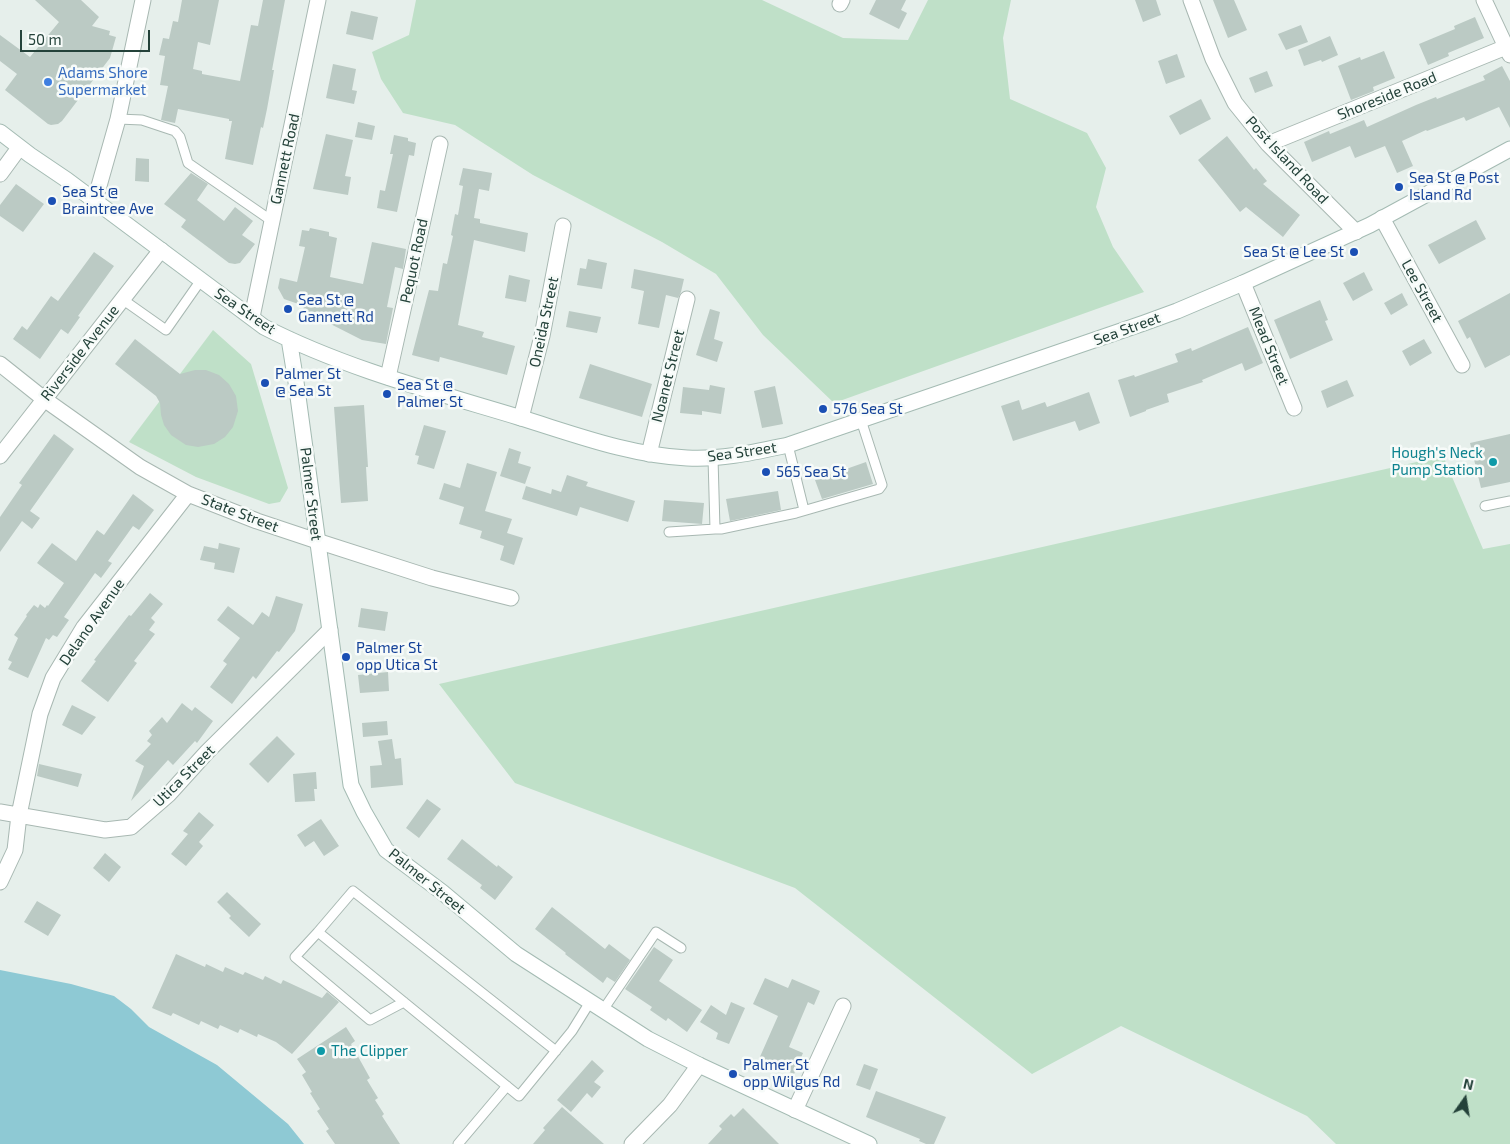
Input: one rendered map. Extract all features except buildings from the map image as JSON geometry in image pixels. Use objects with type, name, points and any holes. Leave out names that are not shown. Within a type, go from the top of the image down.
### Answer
[{"type":"street","name":"Gannett Road","points":[[252,317],[318,0]]},
{"type":"street","name":"Post Island Road","points":[[1191,0],[1213,59],[1235,103],[1268,144],[1356,232]]},
{"type":"street","name":"Shoreside Road","points":[[1268,144],[1508,51],[1484,0]]},
{"type":"street","points":[[95,200],[118,119],[141,1]]},
{"type":"street","name":"Sea Street","points":[[0,132],[95,200],[264,327],[289,339],[388,377],[602,444],[649,454],[687,458],[713,458],[747,454],[788,445],[1144,323],[1243,283],[1356,232],[1510,149]]},
{"type":"street","name":"Pequot Road","points":[[388,377],[440,144]]},
{"type":"street","points":[[0,174],[20,148]]},
{"type":"street","name":"Lee Street","points":[[1382,218],[1462,365]]},
{"type":"street","name":"Oneida Street","points":[[521,418],[542,336],[563,226]]},
{"type":"street","name":"Riverside Avenue","points":[[0,456],[161,250]]},
{"type":"street","name":"Mead Street","points":[[1243,283],[1294,408]]},
{"type":"street","name":"Noanet Street","points":[[649,454],[687,299]]},
{"type":"street","name":"Palmer Street","points":[[289,339],[351,786],[386,850],[442,892],[516,954],[648,1039],[699,1065],[869,1144]]},
{"type":"street","name":"State Street","points":[[0,364],[44,399],[140,467],[188,494],[257,521],[317,541],[432,578],[511,598]]},
{"type":"street","name":"Delano Avenue","points":[[0,882],[15,850],[19,815],[40,714],[53,678],[84,626],[188,494]]},
{"type":"street","name":"Utica Street","points":[[0,812],[105,830],[131,827],[169,794],[207,752],[330,630]]},
{"type":"street","points":[[795,1110],[843,1006]]},
{"type":"street","points":[[632,1144],[670,1105],[699,1065]]},
{"type":"lane","points":[[118,119],[142,120],[175,131],[180,137],[188,163],[272,221]]},
{"type":"lane","points":[[122,299],[166,330],[201,280]]},
{"type":"lane","points":[[670,532],[730,527],[804,510],[879,489],[882,485],[861,420]]},
{"type":"lane","points":[[788,445],[804,510]]},
{"type":"lane","points":[[713,458],[715,529]]},
{"type":"lane","points":[[1484,506],[1510,500]]},
{"type":"lane","points":[[404,1002],[370,1020],[296,957],[353,891],[556,1051]]},
{"type":"lane","points":[[318,932],[519,1096],[656,932],[680,948]]},
{"type":"lane","points":[[458,1144],[507,1086]]},
{"type":"green space","points":[[416,0],[762,0],[843,38],[908,40],[928,0],[1011,0],[1003,38],[1010,99],[1087,133],[1106,168],[1096,207],[1113,247],[1144,292],[834,403],[763,335],[716,274],[662,242],[533,175],[455,125],[403,113],[381,79],[372,52],[409,35]]},
{"type":"green space","points":[[213,330],[251,364],[288,488],[280,502],[269,504],[196,477],[129,442]]},
{"type":"green space","points":[[1443,456],[1483,549],[1510,544],[1510,1144],[1336,1144],[1307,1116],[1121,1026],[1032,1074],[795,888],[515,783],[439,684]]},
{"type":"water","points":[[0,970],[71,984],[114,996],[131,1009],[149,1027],[217,1065],[288,1124],[304,1144],[0,1144]]},
{"type":"place","name":"Adams Shore Supermarket","points":[[48,82]]},
{"type":"place","name":"Sea St @ Post Island Rd","points":[[1399,187]]},
{"type":"place","name":"Sea St @ Braintree Ave","points":[[52,201]]},
{"type":"place","name":"Sea St @ Lee St","points":[[1354,252]]},
{"type":"place","name":"Sea St @ Gannett Rd","points":[[288,309]]},
{"type":"place","name":"Palmer St @ Sea St","points":[[265,383]]},
{"type":"place","name":"Sea St @ Palmer St","points":[[387,394]]},
{"type":"place","name":"576 Sea St","points":[[823,409]]},
{"type":"place","name":"Hough's Neck Pump Station","points":[[1493,462]]},
{"type":"place","name":"565 Sea St","points":[[766,472]]},
{"type":"place","name":"Palmer St opp Utica St","points":[[346,657]]},
{"type":"place","name":"The Clipper","points":[[321,1051]]},
{"type":"place","name":"Palmer St opp Wilgus Rd","points":[[733,1074]]}]
